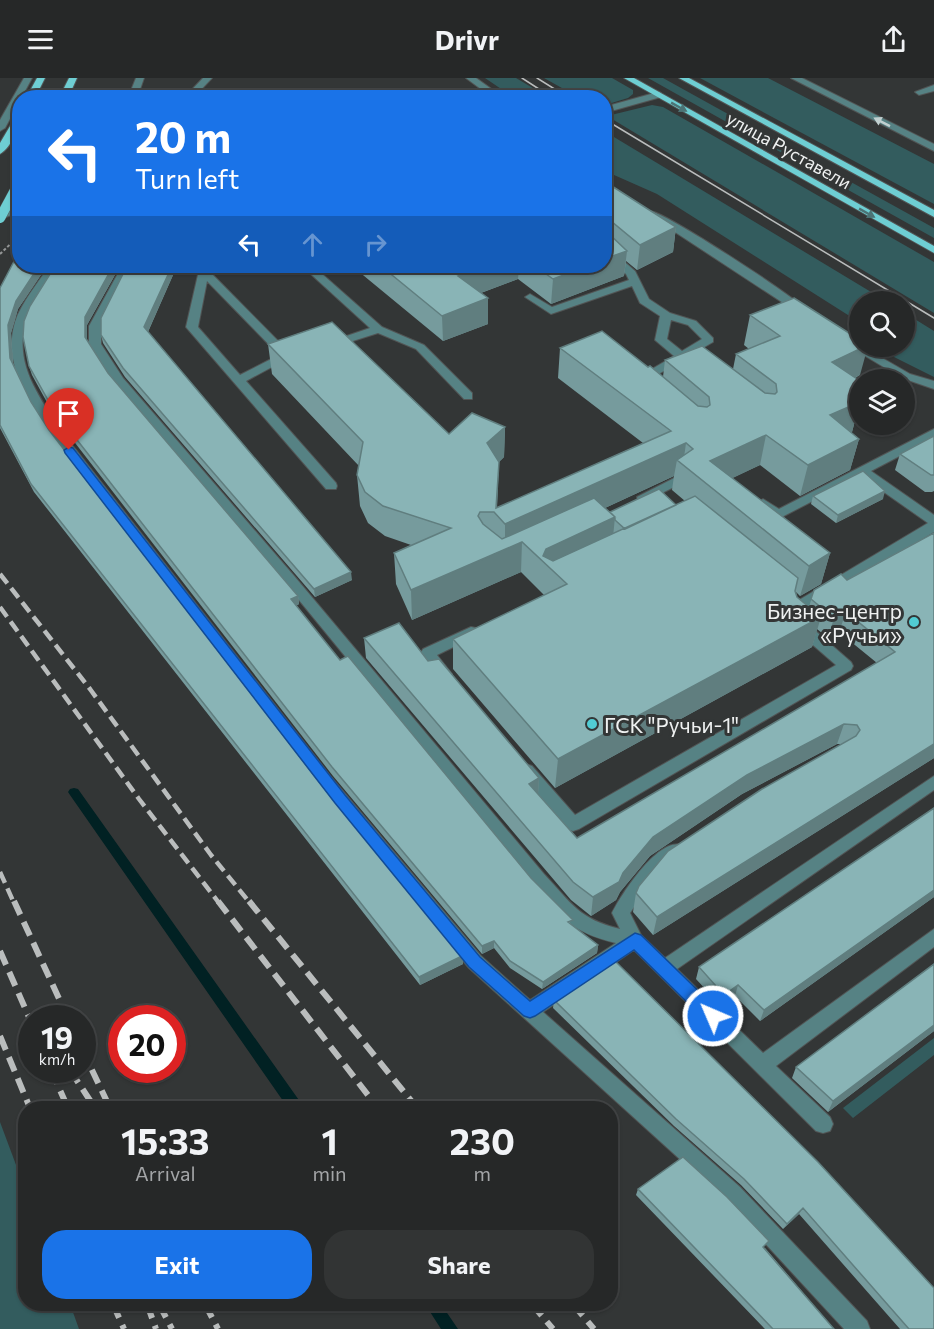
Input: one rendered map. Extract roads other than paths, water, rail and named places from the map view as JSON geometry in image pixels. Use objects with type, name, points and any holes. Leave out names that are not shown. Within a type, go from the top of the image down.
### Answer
[{"type":"main road","name":"улица Руставели","points":[[628,78],[934,250]]},
{"type":"main road","name":"улица Руставели","points":[[683,78],[934,214]]},
{"type":"main road","points":[[0,151],[12,130]]},
{"type":"main road","points":[[0,217],[12,195]]},
{"type":"street","points":[[196,90],[208,78]]},
{"type":"street","points":[[470,78],[488,90]]},
{"type":"street","points":[[795,78],[933,146]]},
{"type":"street","points":[[919,92],[934,88]]},
{"type":"street","points":[[612,108],[658,95]]},
{"type":"street","points":[[0,128],[12,107]]},
{"type":"street","points":[[645,209],[682,230],[810,316]]},
{"type":"street","points":[[612,255],[631,273],[644,301],[666,315],[692,323],[709,340],[638,381],[647,388]]},
{"type":"street","points":[[50,273],[21,320],[16,345],[24,382],[51,425],[144,549],[325,781],[475,962],[734,1194],[859,1329]]},
{"type":"street","points":[[123,273],[95,326],[95,344],[118,380],[290,580],[538,879],[576,920],[594,930],[635,940]]},
{"type":"street","points":[[203,273],[192,327],[331,486]]},
{"type":"street","points":[[209,273],[286,355]]},
{"type":"street","points":[[315,273],[378,329],[420,347],[468,396]]},
{"type":"street","points":[[530,297],[551,311],[620,285],[635,282]]},
{"type":"street","points":[[666,315],[661,340],[709,377]]},
{"type":"street","points":[[239,380],[286,355],[378,329]]},
{"type":"street","points":[[843,338],[906,376],[934,385]]},
{"type":"street","points":[[751,495],[778,515],[934,433]]},
{"type":"street","points":[[862,471],[934,521]]},
{"type":"street","points":[[630,503],[663,493],[680,479]]},
{"type":"street","points":[[519,761],[573,824],[846,666],[796,622],[794,602],[934,526]]},
{"type":"street","points":[[458,689],[428,653],[488,624]]},
{"type":"street","points":[[664,968],[934,782]]},
{"type":"street","points":[[694,838],[657,863],[628,898],[621,913],[635,940],[823,1124]]},
{"type":"street","points":[[762,1065],[934,937]]},
{"type":"street","points":[[530,1011],[635,940]]},
{"type":"waterway","points":[[74,792],[291,1101]]},
{"type":"waterway","points":[[437,1311],[450,1329]]},
{"type":"tram line","points":[[522,78],[540,90]]},
{"type":"tram line","points":[[537,78],[556,90]]},
{"type":"tram line","points":[[612,124],[934,318]]},
{"type":"railway","points":[[0,574],[90,689],[211,855],[250,903]]},
{"type":"railway","points":[[0,607],[139,799],[219,903]]},
{"type":"railway","points":[[0,872],[14,903]]},
{"type":"railway","points":[[14,901],[62,1005]]},
{"type":"railway","points":[[218,901],[373,1101]]},
{"type":"railway","points":[[249,901],[411,1101]]},
{"type":"railway","points":[[0,951],[24,1005]]},
{"type":"railway","points":[[0,1036],[27,1101]]},
{"type":"railway","points":[[96,1078],[107,1101]]},
{"type":"railway","points":[[57,1083],[65,1101]]},
{"type":"railway","points":[[79,1083],[90,1101]]},
{"type":"railway","points":[[116,1311],[124,1329]]},
{"type":"railway","points":[[150,1311],[156,1329]]},
{"type":"railway","points":[[163,1311],[172,1329]]},
{"type":"railway","points":[[209,1311],[218,1329]]},
{"type":"railway","points":[[538,1311],[553,1329]]},
{"type":"railway","points":[[579,1311],[594,1329]]},
{"type":"place","name":"Бизнес-центр «Ручьи»","points":[[914,622]]},
{"type":"place","name":"ГСК \"Ручьи-1\"","points":[[592,724]]}]
